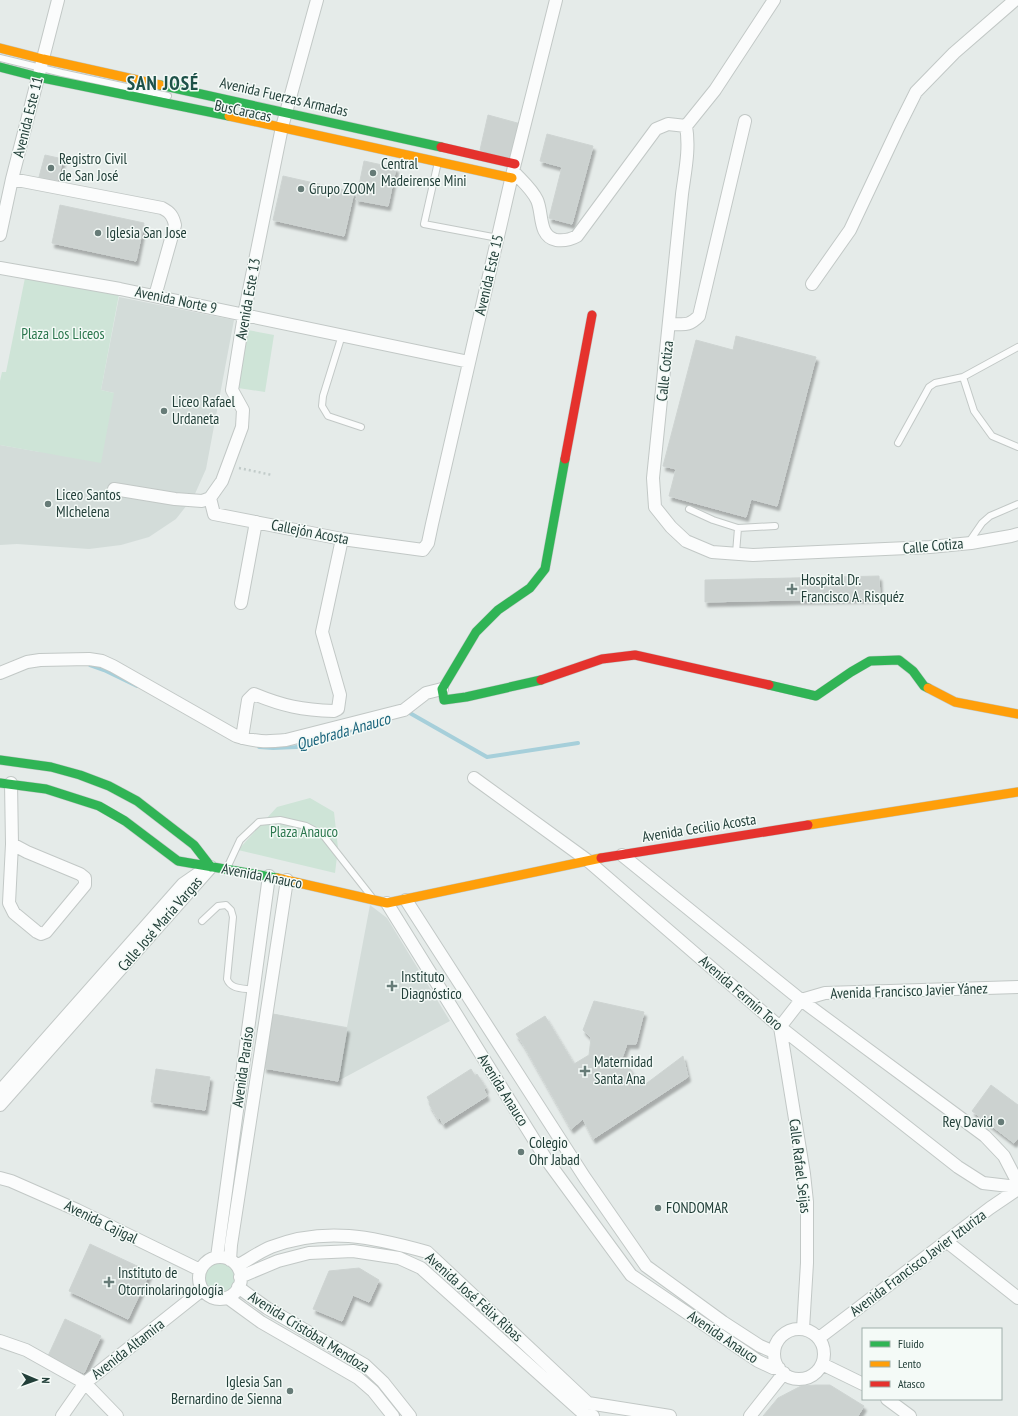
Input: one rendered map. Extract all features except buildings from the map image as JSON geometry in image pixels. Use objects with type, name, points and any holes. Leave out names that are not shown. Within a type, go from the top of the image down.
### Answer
[{"type":"main road","name":"Avenida Fuerzas Armadas","points":[[0,48],[40,68],[283,120],[438,158],[511,171]]},
{"type":"main road","name":"Avenida Fuerzas Armadas","points":[[0,67],[40,68],[511,171]]},
{"type":"main road","points":[[592,315],[579,378],[545,569],[530,588],[498,610],[476,632],[442,689],[444,700],[466,697],[540,681],[602,659],[635,655],[816,696],[870,661],[900,660],[912,671],[924,686],[937,694],[955,702],[1018,714]]},
{"type":"main road","name":"Avenida Anauco","points":[[0,760],[51,767],[80,775],[109,786],[137,802],[194,844],[210,867]]},
{"type":"main road","name":"Avenida Anauco","points":[[5,783],[46,789],[99,806],[125,821],[178,861],[269,876],[386,903]]},
{"type":"main road","name":"Avenida Cecilio Acosta","points":[[386,903],[406,900],[587,860],[1018,792]]},
{"type":"street","name":"Avenida Este 11","points":[[0,235],[12,179],[58,0]]},
{"type":"street","name":"Avenida Este 13","points":[[210,498],[222,481],[242,427],[243,410],[232,390],[244,315],[283,120],[317,0]]},
{"type":"street","name":"Avenida Este 15","points":[[423,550],[428,543],[498,238],[511,171],[556,0]]},
{"type":"street","points":[[511,171],[530,188],[537,201],[543,229],[547,236],[562,241],[570,240],[577,236],[656,129],[668,124],[686,126],[715,90],[774,0]]},
{"type":"street","points":[[812,284],[850,230],[916,92],[954,53],[1015,0]]},
{"type":"street","points":[[670,324],[692,323],[699,316],[745,121]]},
{"type":"street","name":"Calle Cotiza","points":[[686,126],[689,140],[688,152],[682,194],[654,478],[656,507],[671,527],[686,541],[712,552],[753,555],[930,547],[968,543],[1018,534]]},
{"type":"street","points":[[12,179],[162,208],[170,212],[174,218],[175,225],[155,296]]},
{"type":"street","name":"Avenida Norte 9","points":[[0,268],[155,296],[469,362]]},
{"type":"street","points":[[114,489],[202,501],[210,498]]},
{"type":"street","name":"Callejón Acosta","points":[[210,498],[214,514],[342,539],[423,550]]},
{"type":"street","points":[[241,603],[256,522]]},
{"type":"street","points":[[242,738],[248,700],[254,694],[278,704],[297,708],[334,711],[338,709],[340,695],[322,632],[342,539]]},
{"type":"street","points":[[0,673],[27,662],[40,660],[89,659],[102,661],[236,736],[252,741],[267,742],[301,737],[404,710],[426,693],[442,689]]},
{"type":"street","name":"Avenida Fermín Toro","points":[[474,778],[587,860],[780,1027],[970,1175],[982,1183],[1018,1188]]},
{"type":"street","points":[[5,783],[12,844],[9,899],[10,908],[14,913],[41,934],[46,932],[84,885],[85,878],[80,874],[27,852],[12,844]]},
{"type":"street","name":"Avenida Fermín Toro","points":[[622,855],[801,1000],[985,1136],[1004,1156],[1018,1183]]},
{"type":"street","name":"Calle José María Vargas","points":[[0,1091],[72,1016],[210,867]]},
{"type":"street","name":"Avenida Paraíso","points":[[217,1257],[269,876]]},
{"type":"street","name":"Avenida Paraíso","points":[[236,1273],[232,1237],[287,880]]},
{"type":"street","name":"Avenida Anauco","points":[[406,900],[565,1147],[646,1266],[742,1334],[760,1346],[774,1352]]},
{"type":"street","name":"Avenida Anauco","points":[[386,903],[546,1159],[631,1275],[758,1361],[781,1371]]},
{"type":"street","name":"Avenida Francisco Javier Yánez","points":[[801,1000],[825,993],[1018,987]]},
{"type":"street","points":[[780,1027],[801,1000]]},
{"type":"street","name":"Calle José María Vargas","points":[[0,1105],[72,1016]]},
{"type":"street","name":"Calle Rafael Seijas","points":[[780,1027],[804,1174],[807,1202],[807,1264],[802,1329]]},
{"type":"street","points":[[546,1159],[565,1147]]},
{"type":"street","name":"Avenida Cajigal","points":[[0,1178],[12,1181],[77,1210],[200,1270]]},
{"type":"street","name":"Avenida Francisco Javier Izturiza","points":[[819,1338],[1018,1188]]},
{"type":"street","name":"Avenida José Félix Ribas","points":[[236,1273],[271,1247],[305,1237],[335,1234],[399,1244],[427,1252],[588,1403],[670,1416]]},
{"type":"street","points":[[946,1241],[1018,1298]]},
{"type":"street","name":"Avenida José Félix Ribas","points":[[236,1273],[309,1253],[353,1251],[399,1258],[421,1268],[586,1414],[593,1416]]},
{"type":"street","points":[[217,1257],[236,1273],[236,1292],[228,1298],[215,1299],[202,1290],[199,1278],[200,1270],[207,1262],[217,1257]]},
{"type":"street","name":"Avenida Cristóbal Mendoza","points":[[236,1273],[267,1308],[365,1365],[383,1382],[410,1416]]},
{"type":"street","name":"Avenida Altamira","points":[[62,1416],[85,1383],[202,1290]]},
{"type":"street","name":"Avenida Cristóbal Mendoza","points":[[228,1298],[261,1322],[358,1378],[373,1391],[393,1416]]},
{"type":"street","points":[[794,1329],[802,1329],[812,1332],[819,1338],[824,1351],[822,1364],[812,1375],[802,1378],[792,1378],[781,1371],[775,1361],[774,1352],[776,1343],[785,1333],[794,1329]]},
{"type":"street","points":[[0,1341],[26,1350],[85,1383],[117,1416]]},
{"type":"street","points":[[822,1364],[862,1384]]},
{"type":"street","points":[[750,1416],[781,1371]]},
{"type":"street","points":[[888,1400],[910,1416]]},
{"type":"lane","points":[[0,58],[177,97]]},
{"type":"lane","points":[[438,158],[424,224],[498,238]]},
{"type":"lane","points":[[342,335],[323,396],[322,406],[328,416],[361,427]]},
{"type":"lane","points":[[898,443],[929,387],[935,383],[963,377],[1018,347]]},
{"type":"lane","points":[[963,377],[974,411],[992,436],[1018,447]]},
{"type":"lane","points":[[968,543],[982,523],[990,516],[1018,504]]},
{"type":"lane","points":[[689,509],[713,520],[738,528],[775,526]]},
{"type":"lane","points":[[736,554],[738,528]]},
{"type":"lane","points":[[227,869],[240,840],[259,822],[280,820],[306,826],[323,835],[374,900]]},
{"type":"lane","points":[[202,921],[218,906],[226,905],[229,907],[233,917],[228,979],[229,984],[254,990]]},
{"type":"path","points":[[228,465],[272,474]]},
{"type":"shaded area","name":"Liceo Rafael Urdaneta","points":[[119,297],[234,320],[206,469],[194,496],[176,519],[149,537],[121,545],[89,549],[17,544],[0,545],[0,445],[40,452],[114,393],[101,390]]},
{"type":"shaded area","name":"Instituto Diagnóstico","points":[[370,905],[387,918],[450,1021],[338,1081],[264,1068],[273,1014],[347,1027]]},
{"type":"green space","name":"Plaza Los Liceos","points":[[26,273],[120,289],[101,390],[114,393],[101,463],[0,445],[0,381],[2,372],[6,372]]},
{"type":"green space","points":[[248,330],[274,335],[265,392],[238,388]]},
{"type":"green space","name":"Plaza Anauco","points":[[310,798],[334,812],[338,848],[335,873],[238,850],[277,807]]},
{"type":"green space","points":[[223,1261],[233,1266],[237,1272],[237,1286],[233,1292],[227,1296],[217,1297],[207,1292],[203,1286],[202,1276],[207,1266],[213,1262]]},
{"type":"waterway","name":"Quebrada Anauco","points":[[90,665],[137,686]]},
{"type":"waterway","name":"Quebrada Anauco","points":[[405,713],[408,712],[487,757],[578,743]]},
{"type":"waterway","name":"Quebrada Anauco","points":[[259,747],[296,747],[361,727]]},
{"type":"traffic: fast","points":[[0,67],[38,77],[229,116]]},
{"type":"traffic: fast","points":[[160,85],[441,147]]},
{"type":"traffic: fast","points":[[541,680],[466,697],[444,700],[442,689],[476,632],[498,610],[530,588],[545,569],[565,459]]},
{"type":"traffic: fast","points":[[769,685],[816,696],[870,661],[899,660],[913,671],[924,686],[928,688]]},
{"type":"traffic: fast","points":[[0,760],[51,767],[80,775],[109,786],[137,801],[194,845],[211,867]]},
{"type":"traffic: fast","points":[[0,783],[46,789],[99,806],[125,821],[178,861],[277,878]]},
{"type":"traffic: slow","points":[[0,48],[160,85]]},
{"type":"traffic: slow","points":[[229,116],[512,178]]},
{"type":"traffic: slow","points":[[928,688],[955,702],[1018,714]]},
{"type":"traffic: slow","points":[[808,825],[1018,792]]},
{"type":"traffic: slow","points":[[277,878],[387,903],[601,858]]},
{"type":"traffic: jam","points":[[441,147],[515,164]]},
{"type":"traffic: jam","points":[[565,459],[592,315]]},
{"type":"traffic: jam","points":[[541,680],[602,659],[635,655],[769,685]]},
{"type":"traffic: jam","points":[[601,858],[808,825]]},
{"type":"place","name":"Registro Civil de San José","points":[[51,168]]},
{"type":"place","name":"Central Madeirense Mini","points":[[373,173]]},
{"type":"place","name":"Grupo ZOOM","points":[[301,189]]},
{"type":"place","name":"Iglesia San Jose","points":[[98,233]]},
{"type":"place","name":"Liceo Rafael Urdaneta","points":[[164,411]]},
{"type":"place","name":"Liceo Santos MIchelena","points":[[48,504]]},
{"type":"place","name":"Hospital Dr. Francisco A. Risquéz","points":[[792,589]]},
{"type":"place","name":"Instituto Diagnóstico","points":[[392,986]]},
{"type":"place","name":"Maternidad Santa Ana","points":[[585,1071]]},
{"type":"place","name":"Rey David","points":[[1001,1122]]},
{"type":"place","name":"Colegio Ohr Jabad","points":[[521,1152]]},
{"type":"place","name":"FONDOMAR","points":[[658,1208]]},
{"type":"place","name":"Instituto de Otorrinolaringología","points":[[109,1282]]},
{"type":"place","name":"Iglesia San Bernardino de Sienna","points":[[290,1391]]},
{"type":"district","name":"SAN JOSÉ","points":[[163,83]]}]
